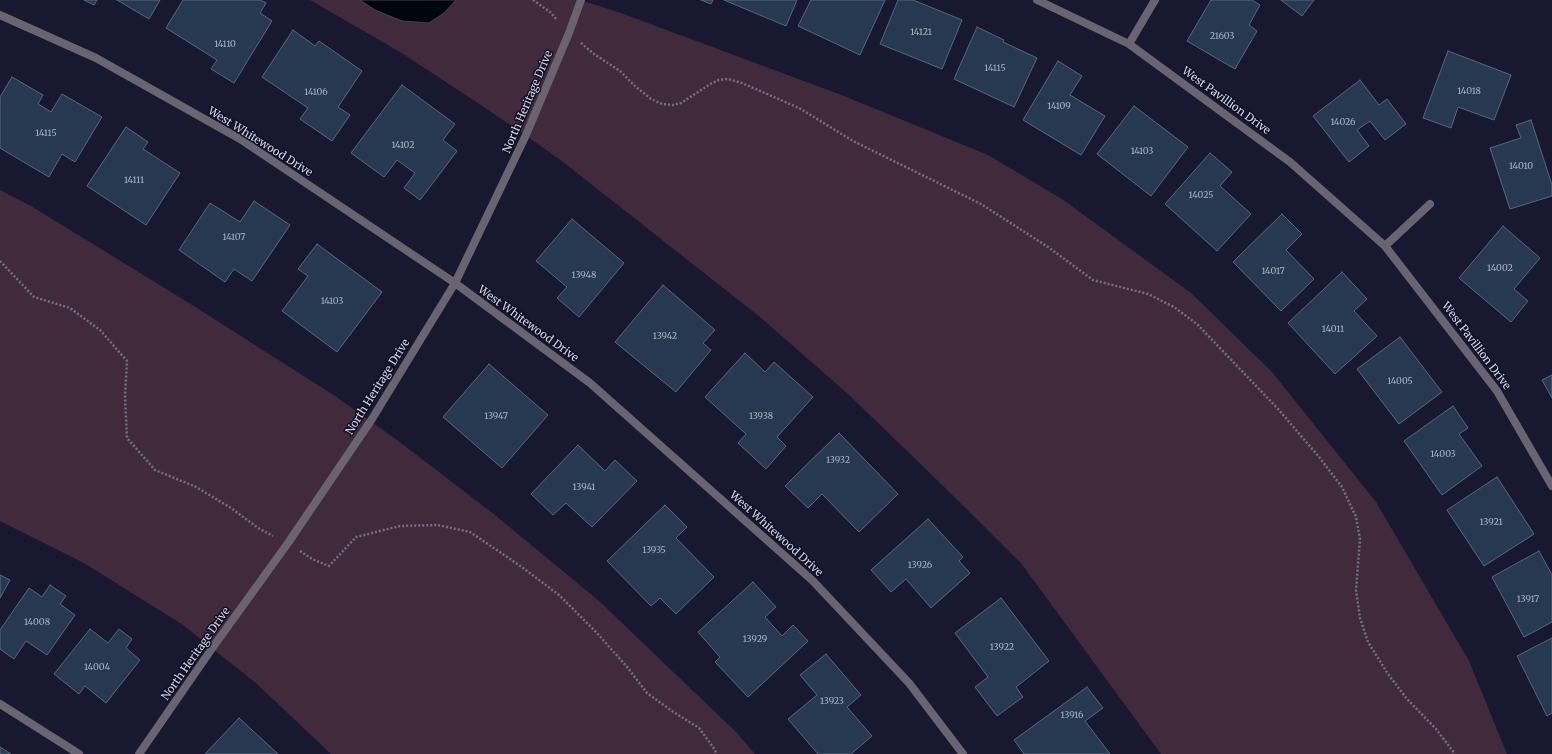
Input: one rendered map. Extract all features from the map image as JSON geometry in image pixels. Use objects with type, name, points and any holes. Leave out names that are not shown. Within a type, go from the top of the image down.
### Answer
[{"type":"street","name":"North Heritage Drive","points":[[139,754],[213,647],[288,543],[372,419],[455,284],[526,135],[569,33],[581,0]]},
{"type":"street","name":"West Pavillion Drive","points":[[1037,0],[1129,44],[1290,162],[1385,246],[1497,391],[1552,486]]},
{"type":"street","points":[[1129,44],[1154,0]]},
{"type":"street","name":"West Whitewood Drive","points":[[0,15],[96,58],[240,139],[455,284],[590,383],[813,581],[909,683],[963,754]]},
{"type":"street","points":[[1385,246],[1430,204]]},
{"type":"street","points":[[0,704],[79,754]]},
{"type":"path","points":[[533,0],[550,12],[569,33],[594,54],[620,71],[651,99],[662,104],[673,105],[681,103],[719,80],[728,78],[742,83],[799,108],[853,141],[981,204],[1048,247],[1093,280],[1148,294],[1174,307],[1197,324],[1279,410],[1342,487],[1356,517],[1360,540],[1356,590],[1360,618],[1368,642],[1388,674],[1407,699],[1436,729],[1455,754]]},
{"type":"path","points":[[0,261],[34,297],[70,308],[100,330],[128,361],[125,396],[127,438],[156,470],[196,487],[230,508],[258,528],[288,543],[312,559],[329,566],[356,537],[400,526],[438,525],[470,532],[559,595],[610,647],[647,693],[699,728],[713,746],[717,754]]},
{"type":"shaded area","points":[[310,0],[580,0],[621,13],[844,96],[988,155],[1062,199],[1191,293],[1272,372],[1376,502],[1469,661],[1507,754],[1161,754],[1021,563],[848,394],[760,317],[558,158],[400,52]]},
{"type":"shaded area","points":[[360,0],[456,0],[444,13],[429,23],[402,21],[375,10]]},
{"type":"shaded area","points":[[0,190],[31,206],[189,303],[335,396],[397,440],[495,515],[599,601],[736,732],[755,754],[331,754],[257,684],[183,625],[84,563],[0,521]]},
{"type":"building","points":[[84,0],[97,0],[94,5]]},
{"type":"building","points":[[117,0],[160,0],[149,19]]},
{"type":"building","points":[[183,0],[260,0],[266,3],[260,13],[272,21],[234,83],[211,69],[217,60],[166,28]]},
{"type":"building","points":[[701,0],[713,0],[711,4]]},
{"type":"building","points":[[724,0],[797,0],[786,26]]},
{"type":"building","points":[[811,0],[885,0],[860,55],[798,26]]},
{"type":"building","points":[[898,0],[913,0],[962,20],[942,69],[880,44]]},
{"type":"building","points":[[1211,0],[1252,0],[1260,5],[1249,25],[1257,31],[1235,69],[1187,41]]},
{"type":"building","points":[[1281,0],[1314,0],[1302,16]]},
{"type":"building","points":[[977,27],[1004,40],[1003,42],[1037,58],[1014,107],[954,79]]},
{"type":"building","points":[[293,30],[315,46],[319,41],[362,71],[338,107],[350,115],[332,141],[300,119],[308,108],[262,77]]},
{"type":"building","points":[[1448,51],[1511,75],[1494,120],[1458,107],[1451,128],[1423,118]]},
{"type":"building","points":[[1058,61],[1082,76],[1070,95],[1105,116],[1081,155],[1023,120]]},
{"type":"building","points":[[12,77],[43,95],[38,104],[51,112],[62,94],[102,117],[75,162],[62,154],[49,177],[0,148],[0,97]]},
{"type":"building","points":[[1360,80],[1379,105],[1387,99],[1406,124],[1385,140],[1370,121],[1357,130],[1369,146],[1349,162],[1313,116]]},
{"type":"building","points":[[402,85],[455,124],[443,140],[457,151],[420,200],[404,188],[415,173],[397,160],[384,177],[351,153]]},
{"type":"building","points":[[1134,106],[1188,147],[1151,196],[1097,154]]},
{"type":"building","points":[[1531,120],[1552,185],[1552,196],[1510,209],[1490,148],[1521,138],[1516,125]]},
{"type":"building","points":[[126,127],[148,142],[143,149],[180,173],[146,225],[87,186]]},
{"type":"building","points":[[1210,153],[1232,172],[1220,186],[1251,214],[1217,251],[1165,204]]},
{"type":"building","points":[[254,201],[290,225],[252,281],[234,269],[225,282],[179,250],[210,203],[240,222]]},
{"type":"building","points":[[1282,214],[1302,234],[1286,250],[1314,279],[1281,311],[1233,262]]},
{"type":"building","points":[[572,219],[624,263],[579,317],[557,298],[567,287],[536,261]]},
{"type":"building","points":[[1503,226],[1540,258],[1514,289],[1528,301],[1511,322],[1459,278]]},
{"type":"building","points":[[317,244],[382,292],[337,352],[282,311],[308,276],[298,269]]},
{"type":"building","points":[[1342,272],[1367,299],[1354,311],[1377,336],[1335,374],[1288,323]]},
{"type":"building","points":[[663,285],[715,330],[703,343],[711,350],[676,392],[615,342]]},
{"type":"building","points":[[1400,337],[1442,392],[1399,424],[1357,369]]},
{"type":"building","points":[[745,353],[765,372],[774,362],[813,397],[777,437],[786,446],[766,469],[738,443],[746,434],[705,397]]},
{"type":"building","points":[[489,364],[548,415],[502,468],[443,417]]},
{"type":"building","points":[[1552,375],[1552,398],[1542,380]]},
{"type":"building","points":[[1453,406],[1468,428],[1459,434],[1482,466],[1442,495],[1404,441]]},
{"type":"building","points":[[839,433],[898,494],[859,532],[822,494],[808,508],[785,486]]},
{"type":"building","points":[[578,445],[605,471],[615,460],[637,481],[592,527],[566,503],[553,515],[531,494]]},
{"type":"building","points":[[1497,477],[1534,534],[1484,566],[1447,510]]},
{"type":"building","points":[[665,505],[687,527],[676,538],[714,577],[676,614],[660,598],[651,606],[607,561]]},
{"type":"building","points":[[928,519],[963,557],[959,561],[970,573],[931,608],[906,579],[891,592],[871,570]]},
{"type":"building","points":[[1539,551],[1552,575],[1552,622],[1524,637],[1492,577]]},
{"type":"building","points":[[0,575],[10,580],[0,598]]},
{"type":"building","points":[[753,582],[776,607],[765,617],[782,636],[793,625],[808,641],[748,697],[715,662],[720,657],[698,632]]},
{"type":"building","points":[[50,585],[66,596],[60,604],[75,615],[47,655],[26,641],[14,659],[0,649],[0,630],[29,588],[42,597]]},
{"type":"building","points":[[1001,598],[1049,661],[1016,687],[1023,697],[997,716],[975,687],[988,677],[955,633]]},
{"type":"building","points":[[90,629],[108,643],[119,629],[132,639],[126,648],[140,660],[106,703],[85,686],[79,694],[54,674]]},
{"type":"building","points":[[1552,638],[1552,713],[1547,716],[1517,656]]},
{"type":"building","points":[[826,654],[861,695],[847,707],[872,736],[851,754],[818,754],[788,719],[817,695],[800,675]]},
{"type":"building","points":[[1087,687],[1103,708],[1085,721],[1110,754],[1024,754],[1014,740]]},
{"type":"building","points":[[239,718],[278,754],[205,754]]},
{"type":"building","points":[[0,747],[11,754],[0,754]]}]
